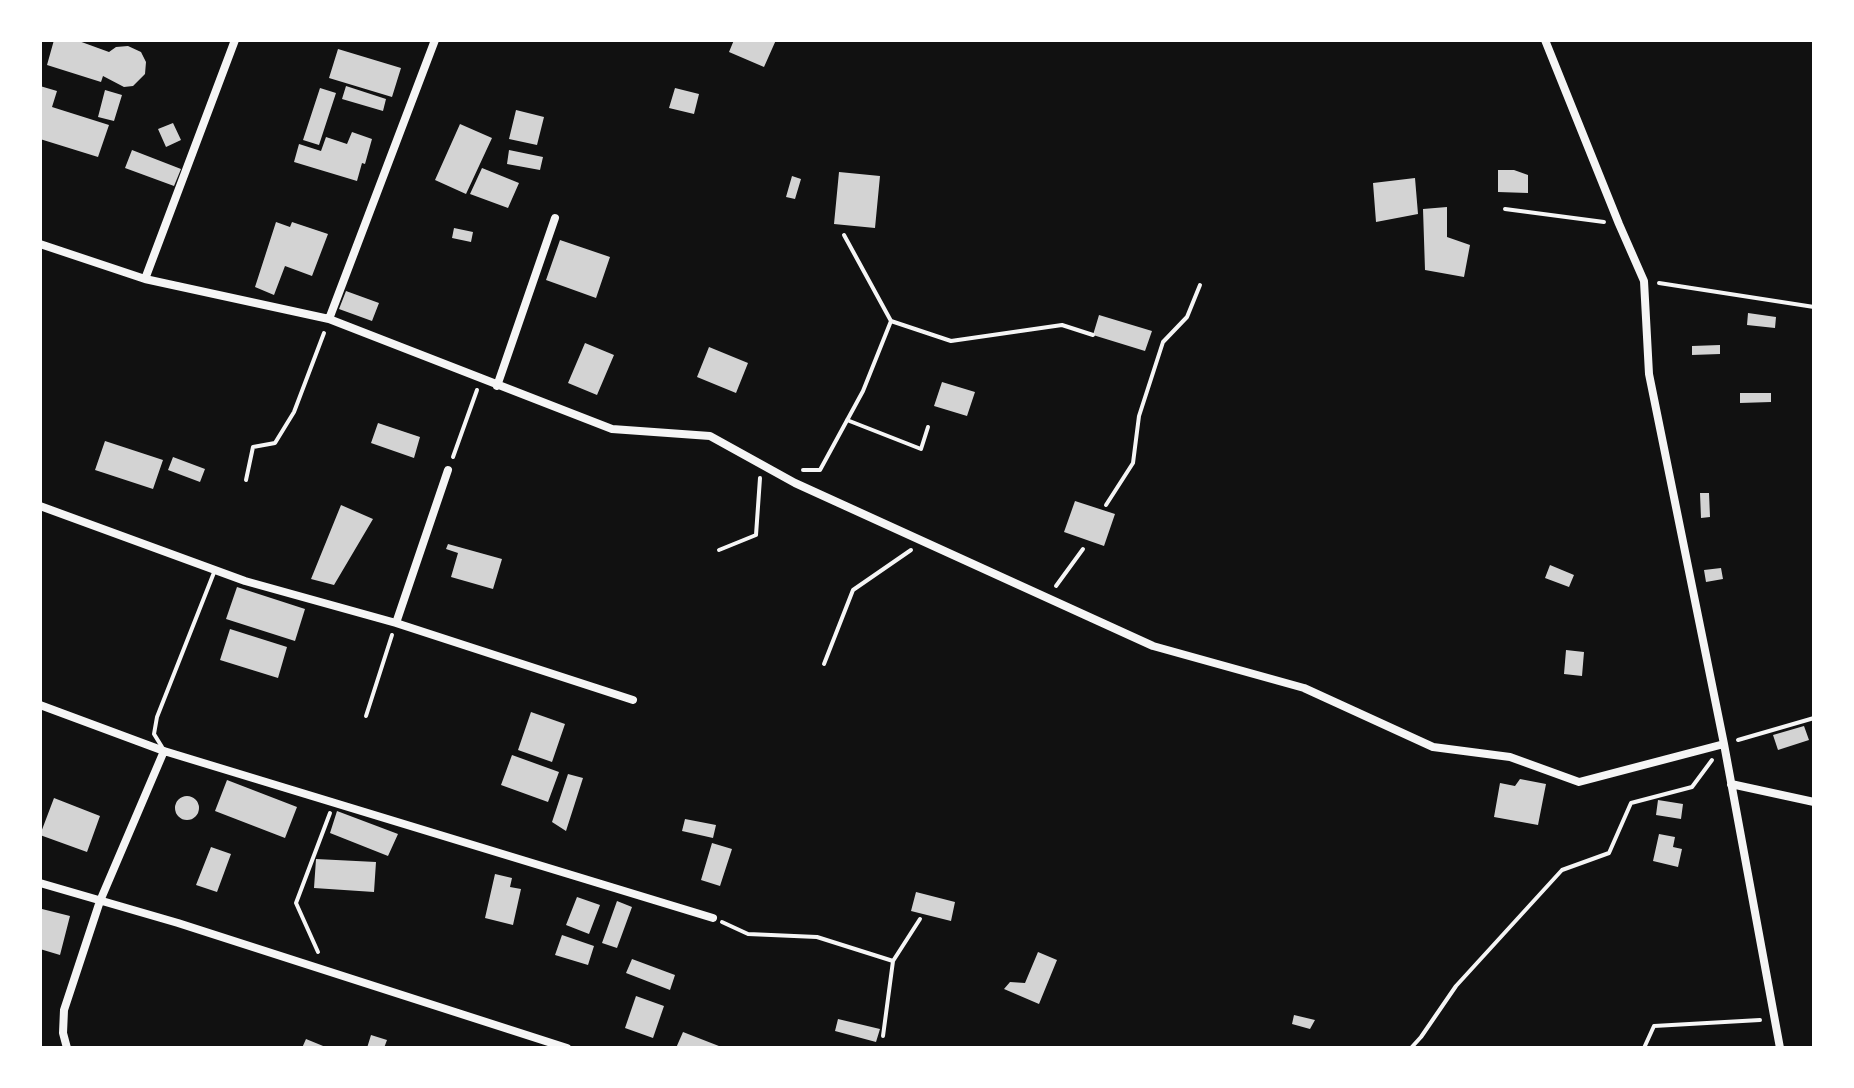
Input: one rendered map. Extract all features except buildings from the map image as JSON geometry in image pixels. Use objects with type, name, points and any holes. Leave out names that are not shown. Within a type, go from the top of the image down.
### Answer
[{"type":"street","points":[[145,278],[235,40]]},
{"type":"street","points":[[329,319],[435,40]]},
{"type":"street","points":[[1545,40],[1644,281],[1649,374],[1724,744],[1780,1048]]},
{"type":"street","points":[[497,386],[555,218]]},
{"type":"street","points":[[40,244],[145,278],[329,319],[612,429],[710,436],[773,471],[1153,646],[1304,688],[1433,747],[1510,757],[1579,782],[1724,744]]},
{"type":"street","points":[[396,624],[448,470]]},
{"type":"street","points":[[40,506],[246,581],[634,700]]},
{"type":"street","points":[[40,704],[164,751],[714,918]]},
{"type":"street","points":[[66,1048],[64,1010],[100,901],[164,751]]},
{"type":"street","points":[[1731,784],[1814,802]]},
{"type":"street","points":[[40,883],[178,923],[567,1048]]},
{"type":"lane","points":[[164,751],[154,734],[157,717],[215,570]]},
{"type":"path","points":[[1504,210],[1619,224]]},
{"type":"path","points":[[844,235],[891,320],[952,341],[1062,325],[1093,335]]},
{"type":"path","points":[[1644,281],[1814,307]]},
{"type":"path","points":[[1106,505],[1134,463],[1139,416],[1163,342],[1186,317],[1200,285]]},
{"type":"path","points":[[246,480],[253,447],[275,442],[294,412],[329,319]]},
{"type":"path","points":[[719,550],[756,535],[760,478],[773,471],[820,470],[863,391],[891,320]]},
{"type":"path","points":[[448,470],[481,380]]},
{"type":"path","points":[[847,420],[920,448],[928,427]]},
{"type":"path","points":[[824,664],[853,590],[923,541]]},
{"type":"path","points":[[1047,598],[1083,550]]},
{"type":"path","points":[[366,716],[396,624]]},
{"type":"path","points":[[1411,1048],[1456,986],[1562,870],[1609,853],[1631,804],[1692,787],[1724,744],[1814,718]]},
{"type":"path","points":[[326,970],[296,903],[334,802]]},
{"type":"path","points":[[714,918],[748,934],[816,937],[893,962]]},
{"type":"path","points":[[883,1036],[893,962],[920,919]]},
{"type":"path","points":[[1644,1048],[1654,1026],[1774,1019]]}]
